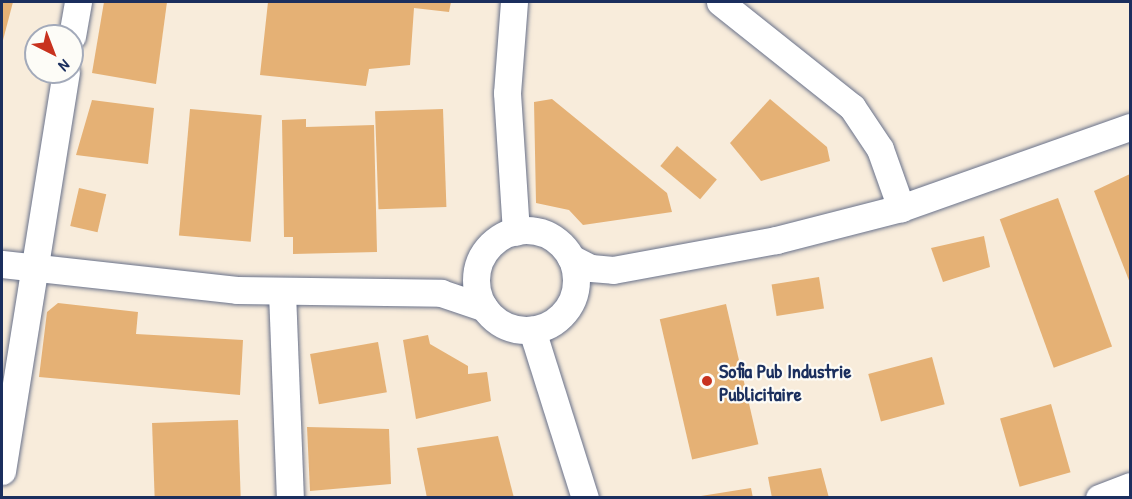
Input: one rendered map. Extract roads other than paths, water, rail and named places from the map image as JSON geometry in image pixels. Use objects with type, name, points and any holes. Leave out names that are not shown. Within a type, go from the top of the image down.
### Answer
[{"type":"street","points":[[74,24],[78,2]]},
{"type":"street","points":[[514,2],[507,93],[516,232]]},
{"type":"street","points":[[720,2],[852,106],[880,149],[902,208]]},
{"type":"street","points":[[2,471],[64,84]]},
{"type":"street","points":[[426,293],[454,284],[479,264],[493,243],[516,232],[548,236],[571,258],[591,268],[613,270],[776,240],[902,208],[1131,127]]},
{"type":"street","points":[[571,258],[573,297]]},
{"type":"street","points":[[2,264],[150,284],[282,292],[426,293],[456,296],[484,308],[505,326],[532,330],[557,319],[573,297],[613,270]]},
{"type":"street","points":[[479,264],[477,287],[484,308]]},
{"type":"street","points":[[282,292],[290,498]]},
{"type":"street","points":[[532,330],[585,498]]},
{"type":"street","points":[[1099,498],[1131,486]]},
{"type":"place","name":"Sofia Pub Industrie Publicitaire","points":[[707,381]]}]
